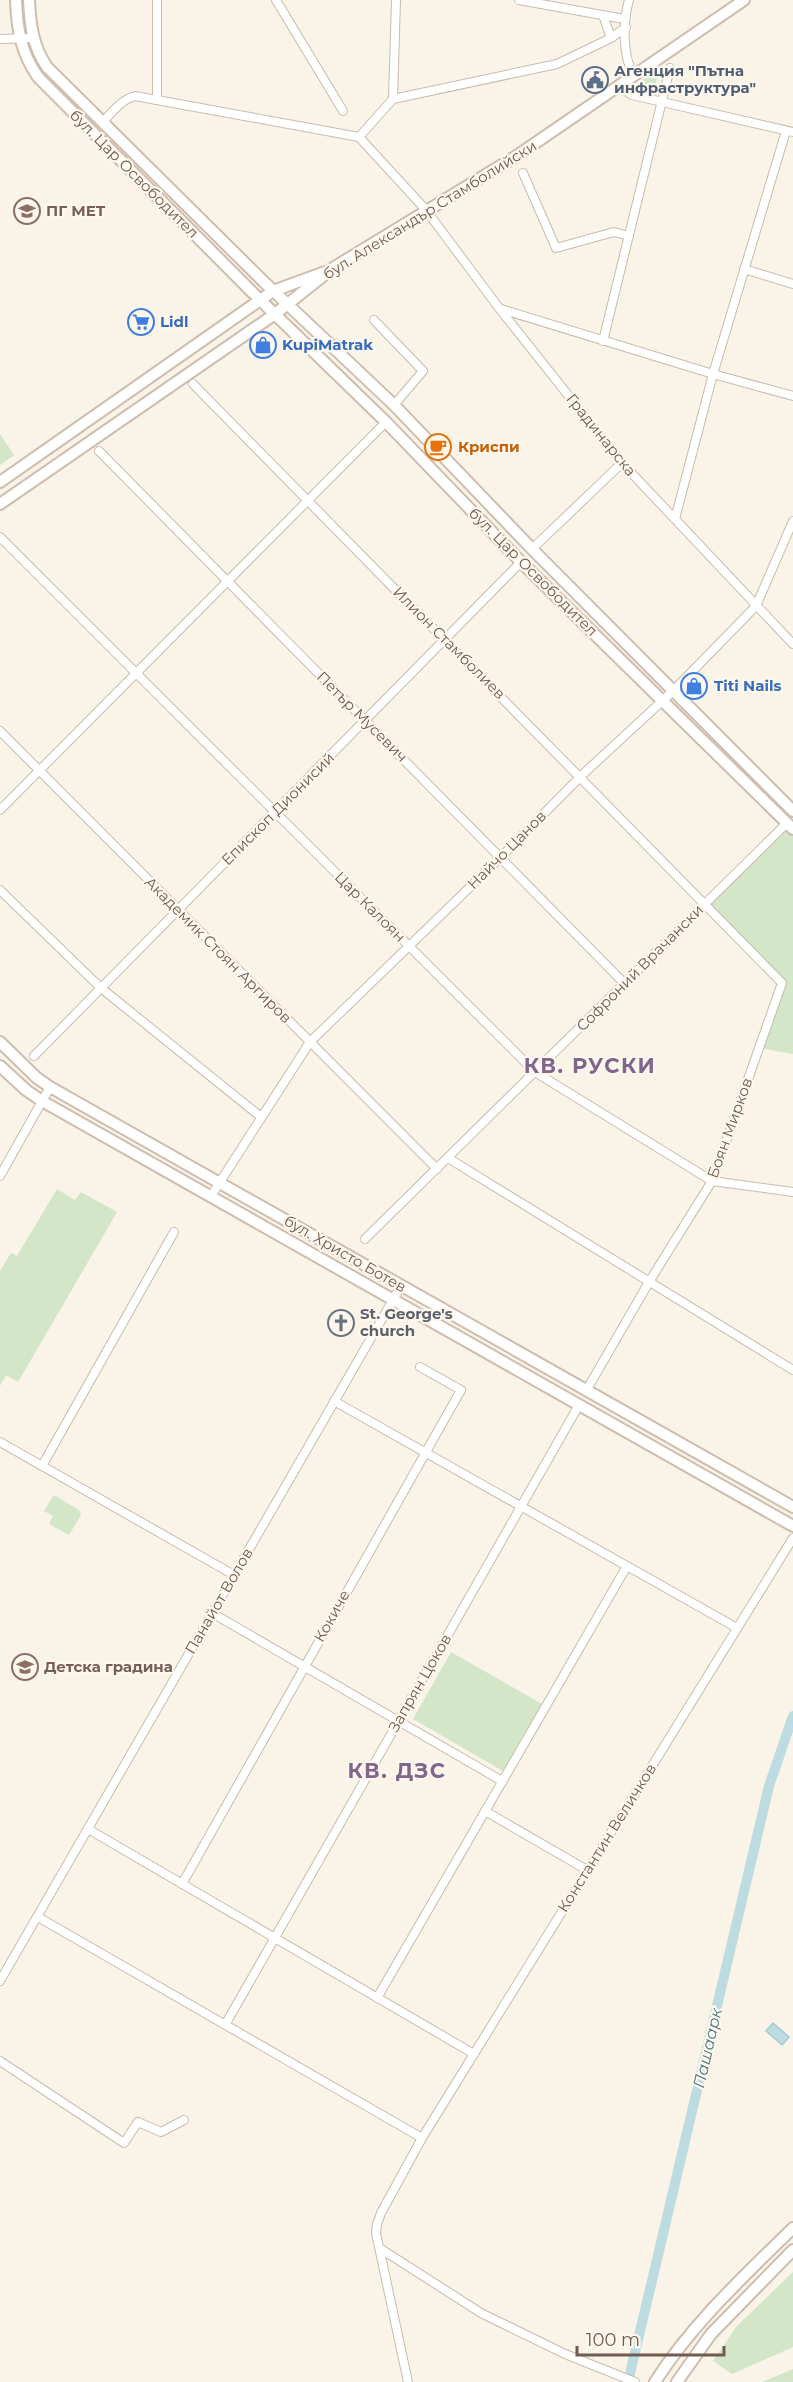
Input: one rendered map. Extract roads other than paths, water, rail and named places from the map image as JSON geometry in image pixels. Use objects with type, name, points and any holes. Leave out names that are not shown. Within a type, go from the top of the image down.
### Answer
[{"type":"street","name":"бул. Цар Освободител","points":[[16,0],[19,38],[30,65],[38,77],[386,422],[521,562],[790,826]]},
{"type":"street","name":"бул. Цар Освободител","points":[[29,0],[33,38],[37,51],[47,67],[273,291],[394,405],[532,549],[793,811]]},
{"type":"street","points":[[157,0],[157,100]]},
{"type":"street","points":[[276,0],[343,111]]},
{"type":"street","points":[[393,99],[396,0]]},
{"type":"street","points":[[519,0],[603,15],[625,23]]},
{"type":"street","points":[[628,0],[625,23],[627,64],[634,75]]},
{"type":"street","name":"бул. Александър Стамболийски","points":[[0,504],[288,305],[333,268],[515,157],[744,0]]},
{"type":"street","points":[[603,15],[611,38]]},
{"type":"street","points":[[102,122],[127,98],[135,96],[359,137],[393,99],[557,64],[611,38],[625,23]]},
{"type":"street","points":[[0,39],[33,38]]},
{"type":"street","points":[[603,341],[670,68]]},
{"type":"street","points":[[619,87],[632,95],[789,131],[713,374],[675,519]]},
{"type":"street","name":"Градинарска","points":[[359,137],[426,210],[499,308],[622,463],[793,644]]},
{"type":"street","points":[[523,173],[556,248],[614,232],[629,236]]},
{"type":"street","points":[[0,482],[273,291],[333,268]]},
{"type":"street","points":[[744,269],[793,284]]},
{"type":"street","points":[[499,308],[713,374],[793,396]]},
{"type":"street","points":[[374,320],[423,371],[394,405]]},
{"type":"street","name":"Илион Стамболиев","points":[[193,384],[706,903]]},
{"type":"street","points":[[0,810],[386,422]]},
{"type":"street","name":"Петър Мусевич","points":[[99,451],[624,983]]},
{"type":"street","points":[[532,549],[622,463]]},
{"type":"street","name":"Найчо Цанов","points":[[211,1196],[310,1042],[501,858],[581,776],[673,691],[756,606],[793,521]]},
{"type":"street","name":"Цар Калоян","points":[[0,537],[535,1072],[712,1181],[793,1192]]},
{"type":"street","name":"Епископ Дионисий","points":[[34,1056],[521,562]]},
{"type":"street","name":"Академик Стоян Аргиров","points":[[0,731],[437,1169]]},
{"type":"street","name":"Софроний Врачански","points":[[365,1239],[706,903],[790,826]]},
{"type":"street","points":[[0,890],[101,988],[261,1117]]},
{"type":"street","name":"Боян Мирков","points":[[586,1391],[649,1282],[712,1181],[782,983],[706,903]]},
{"type":"street","name":"бул. Христо Ботев","points":[[0,1042],[37,1078],[50,1087],[793,1507]]},
{"type":"street","name":"бул. Христо Ботев","points":[[0,1066],[42,1101],[793,1526]]},
{"type":"street","points":[[0,1176],[50,1087]]},
{"type":"street","points":[[448,1158],[793,1370]]},
{"type":"street","points":[[42,1466],[174,1232]]},
{"type":"street","name":"Панайот Волов","points":[[0,1981],[401,1286]]},
{"type":"street","name":"Кокиче","points":[[182,1884],[461,1390],[420,1367]]},
{"type":"street","points":[[334,1401],[737,1628]]},
{"type":"street","name":"Запрян Цоков","points":[[225,2025],[579,1405]]},
{"type":"street","points":[[0,1442],[234,1575]]},
{"type":"street","name":"Константин Величков","points":[[408,2382],[376,2233],[377,2224],[422,2138],[793,1538]]},
{"type":"street","points":[[376,1998],[627,1566]]},
{"type":"street","points":[[212,1613],[502,1782]]},
{"type":"street","points":[[485,1811],[587,1870]]},
{"type":"street","points":[[88,1829],[474,2054]]},
{"type":"street","points":[[38,1917],[422,2138]]},
{"type":"street","points":[[0,2061],[124,2144],[138,2122],[161,2132],[184,2120]]},
{"type":"street","points":[[655,2382],[698,2326],[793,2228]]},
{"type":"street","points":[[381,2249],[481,2313],[565,2354],[635,2382]]},
{"type":"street","points":[[677,2382],[711,2334],[793,2250]]},
{"type":"water","points":[[773,2023],[789,2037],[782,2045],[766,2031]]},
{"type":"waterway","name":"Пашаарк","points":[[628,2382],[769,1786],[793,1716]]},
{"type":"place","name":"Агенция \"Пътна инфраструктура\"","points":[[595,80]]},
{"type":"place","name":"ПГ МЕТ","points":[[27,211]]},
{"type":"place","name":"Lidl","points":[[141,322]]},
{"type":"place","name":"KupiMatrak","points":[[263,345]]},
{"type":"place","name":"Криспи","points":[[438,447]]},
{"type":"place","name":"Titi Nails","points":[[694,686]]},
{"type":"place","name":"St. George's church","points":[[341,1323]]},
{"type":"place","name":"Детска градина","points":[[25,1667]]},
{"type":"district","name":"КВ. РУСКИ","points":[[590,1066]]},
{"type":"district","name":"КВ. ДЗС","points":[[397,1771]]}]
